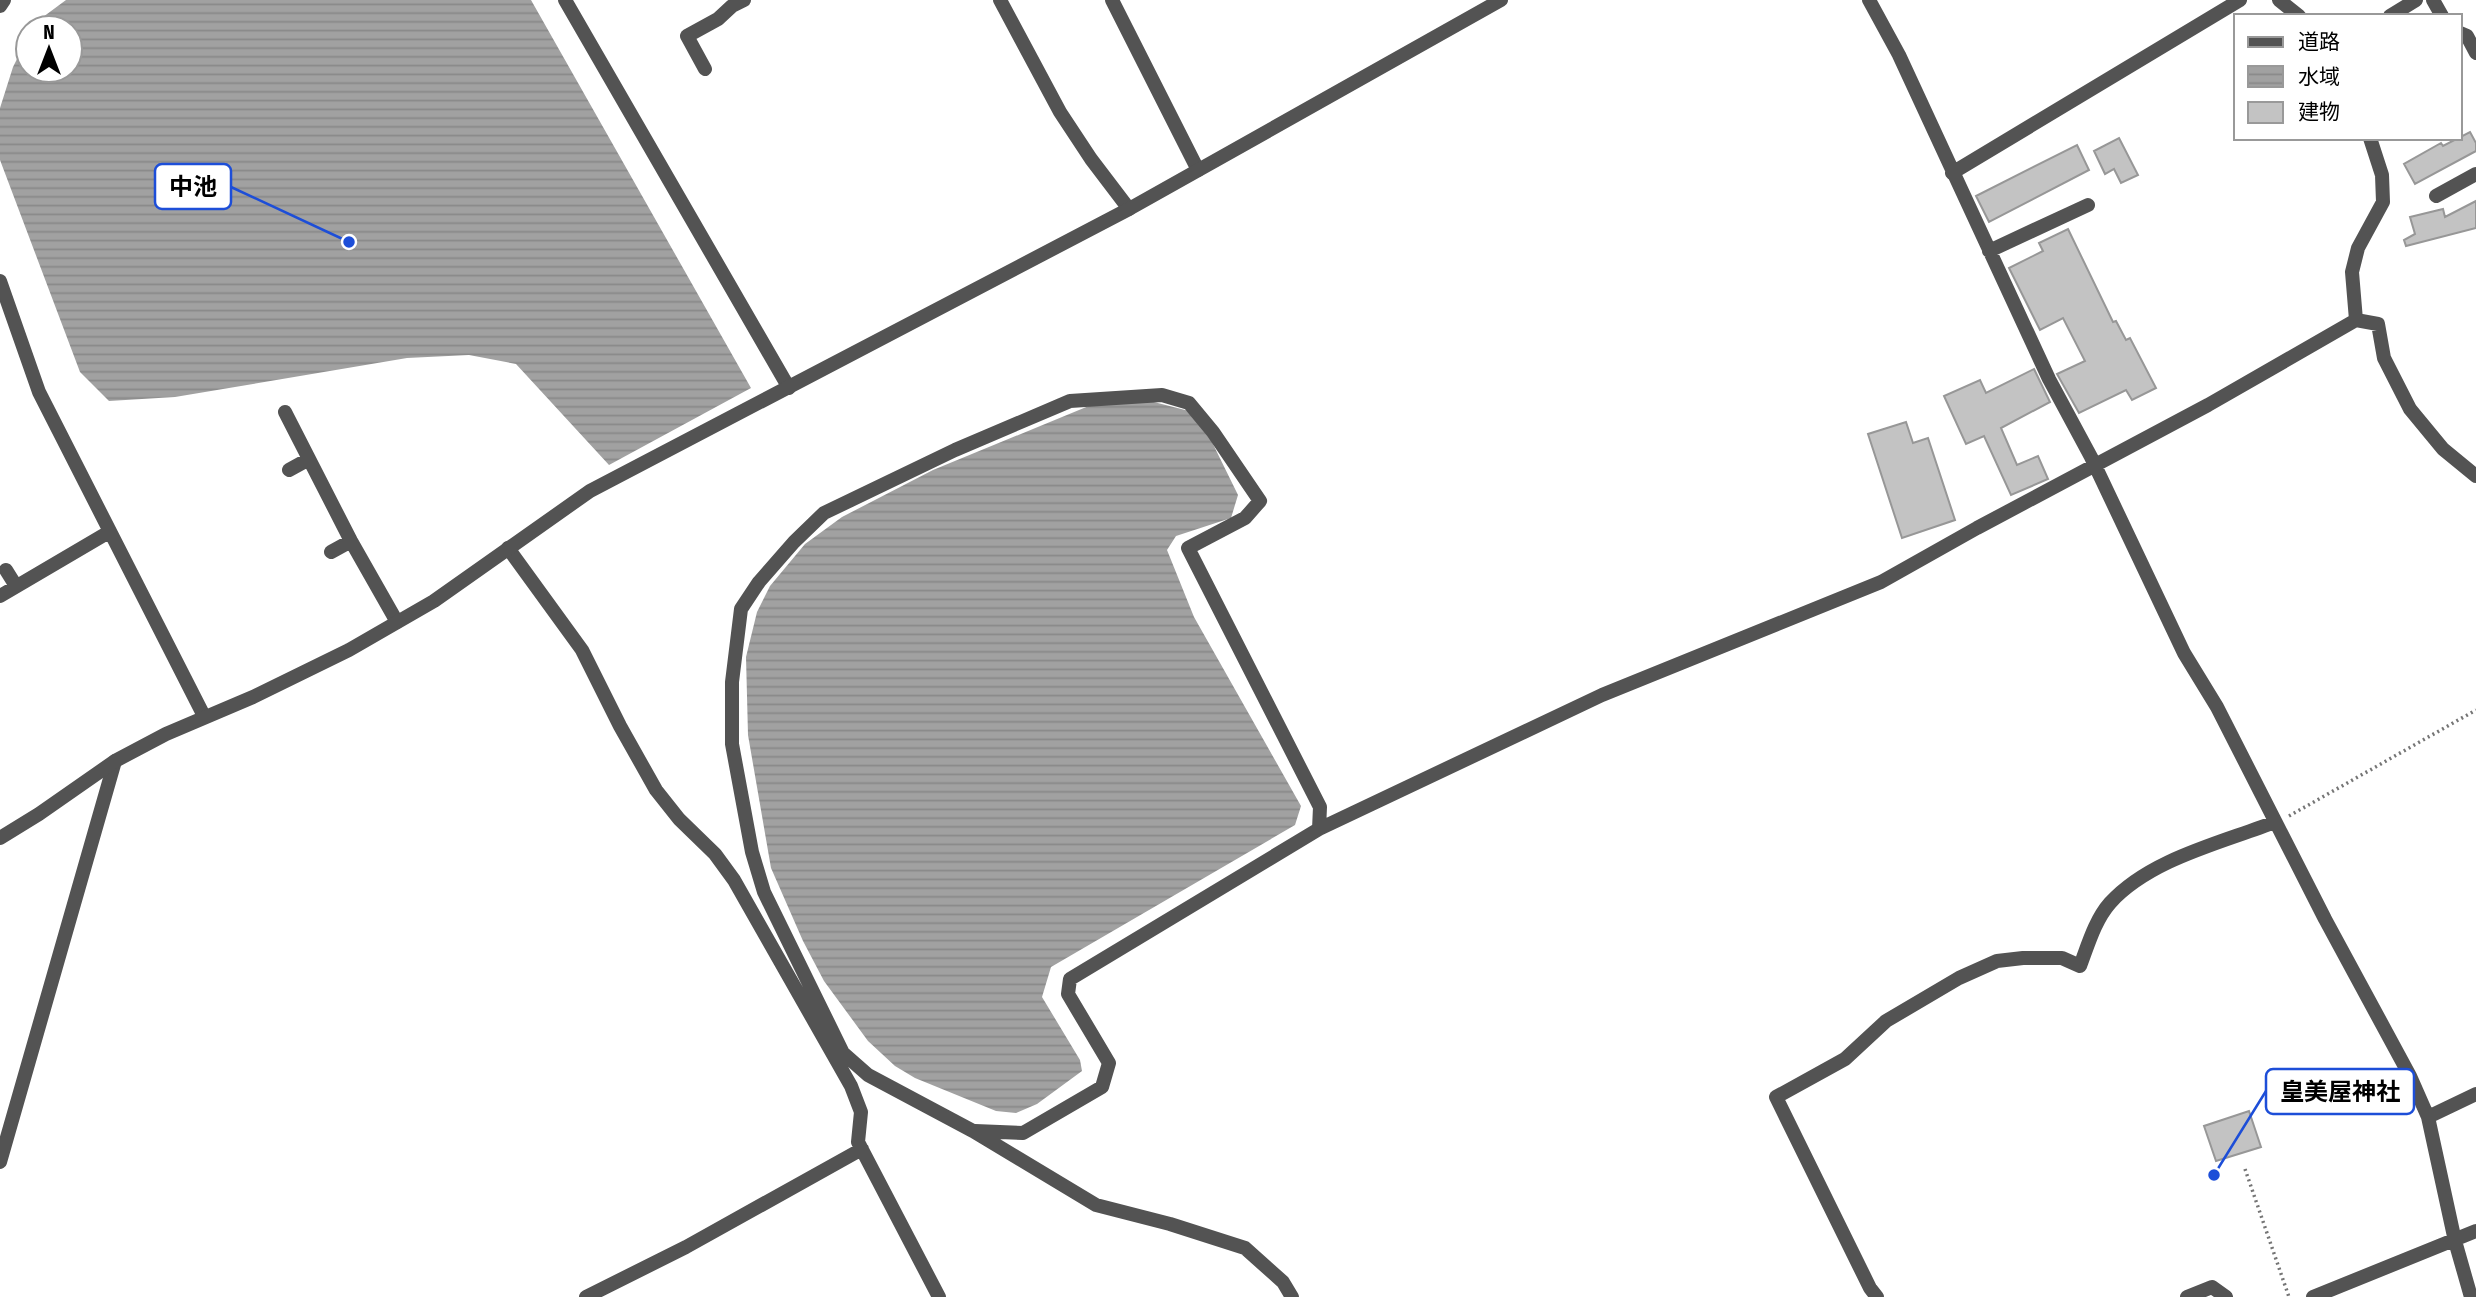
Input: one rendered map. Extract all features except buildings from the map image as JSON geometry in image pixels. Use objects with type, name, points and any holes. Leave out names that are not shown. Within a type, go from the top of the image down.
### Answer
[{"type":"street","points":[[0,6],[4,0]]},
{"type":"street","points":[[565,0],[789,388]]},
{"type":"street","points":[[1000,0],[1060,112],[1129,209]]},
{"type":"street","points":[[1112,0],[1198,170]]},
{"type":"street","points":[[0,838],[115,761],[166,734],[253,697],[349,650],[434,601],[590,491],[1129,209],[1501,0]]},
{"type":"street","points":[[1869,0],[1899,55],[2049,379],[2184,653],[2217,707],[2410,1076],[2428,1117],[2455,1241],[2471,1297]]},
{"type":"street","points":[[1952,173],[2239,0]]},
{"type":"street","points":[[2279,0],[2296,14]]},
{"type":"street","points":[[2393,14],[2416,0]]},
{"type":"street","points":[[705,69],[687,36],[718,19],[734,2]]},
{"type":"street","points":[[2462,34],[2467,36],[2476,53]]},
{"type":"street","points":[[2356,320],[2352,272],[2358,248],[2383,202],[2382,175],[2371,140]]},
{"type":"street","points":[[2436,196],[2476,174]]},
{"type":"street","points":[[1989,251],[2088,205]]},
{"type":"street","points":[[0,281],[39,392],[204,716]]},
{"type":"street","points":[[974,1131],[1023,1132],[1102,1087],[1109,1063],[1068,994],[1070,979],[1319,829],[1602,695],[1881,582],[2207,405],[2356,320],[2378,324],[2384,358],[2410,409],[2443,449],[2476,476]]},
{"type":"street","points":[[1292,1297],[1283,1282],[1245,1248],[1170,1224],[1096,1205],[974,1131],[868,1075],[843,1053],[764,892],[752,852],[732,744],[732,682],[741,609],[759,582],[824,513],[955,450],[1070,401],[1162,395],[1189,403],[1213,432],[1259,501],[1245,518],[1188,548],[1320,807],[1319,829]]},
{"type":"street","points":[[285,412],[351,541],[397,622]]},
{"type":"street","points":[[289,470],[309,459]]},
{"type":"street","points":[[0,596],[109,533]]},
{"type":"street","points":[[331,552],[351,541]]},
{"type":"street","points":[[508,548],[582,650],[656,790],[678,819],[715,854],[734,880],[852,1086],[861,1112],[858,1142],[939,1297]]},
{"type":"street","points":[[6,570],[16,586]]},
{"type":"street","points":[[0,1162],[115,761]]},
{"type":"street","points":[[1877,1297],[1870,1288],[1776,1097],[1845,1059],[1886,1021],[1959,978],[1997,961],[2062,958],[2080,966],[2095,926],[2109,904],[2137,878],[2171,861],[2275,822]]},
{"type":"street","points":[[2428,1117],[2476,1094]]},
{"type":"street","points":[[586,1297],[687,1247],[862,1149]]},
{"type":"street","points":[[2313,1297],[2476,1231]]},
{"type":"street","points":[[2187,1297],[2212,1287],[2226,1297]]},
{"type":"path","points":[[2275,822],[2308,807],[2476,710]]},
{"type":"path","points":[[2245,1168],[2289,1297]]},
{"type":"water","points":[[66,0],[531,0],[751,388],[609,465],[516,364],[469,355],[407,358],[175,397],[109,401],[80,372],[0,160],[0,108],[14,65],[14,84],[84,84],[84,14],[47,14]]},
{"type":"water","points":[[1150,401],[1189,411],[1211,440],[1238,495],[1231,518],[1176,536],[1167,550],[1194,617],[1301,806],[1295,825],[1051,967],[1042,997],[1080,1060],[1082,1071],[1037,1104],[1016,1113],[996,1111],[915,1078],[895,1066],[868,1041],[824,981],[771,868],[748,735],[746,657],[757,612],[770,586],[805,544],[842,517],[933,470],[1096,403]]},
{"type":"place","name":"中池","points":[[349,242]]},
{"type":"place","name":"皇美屋神社","points":[[2214,1175]]}]
